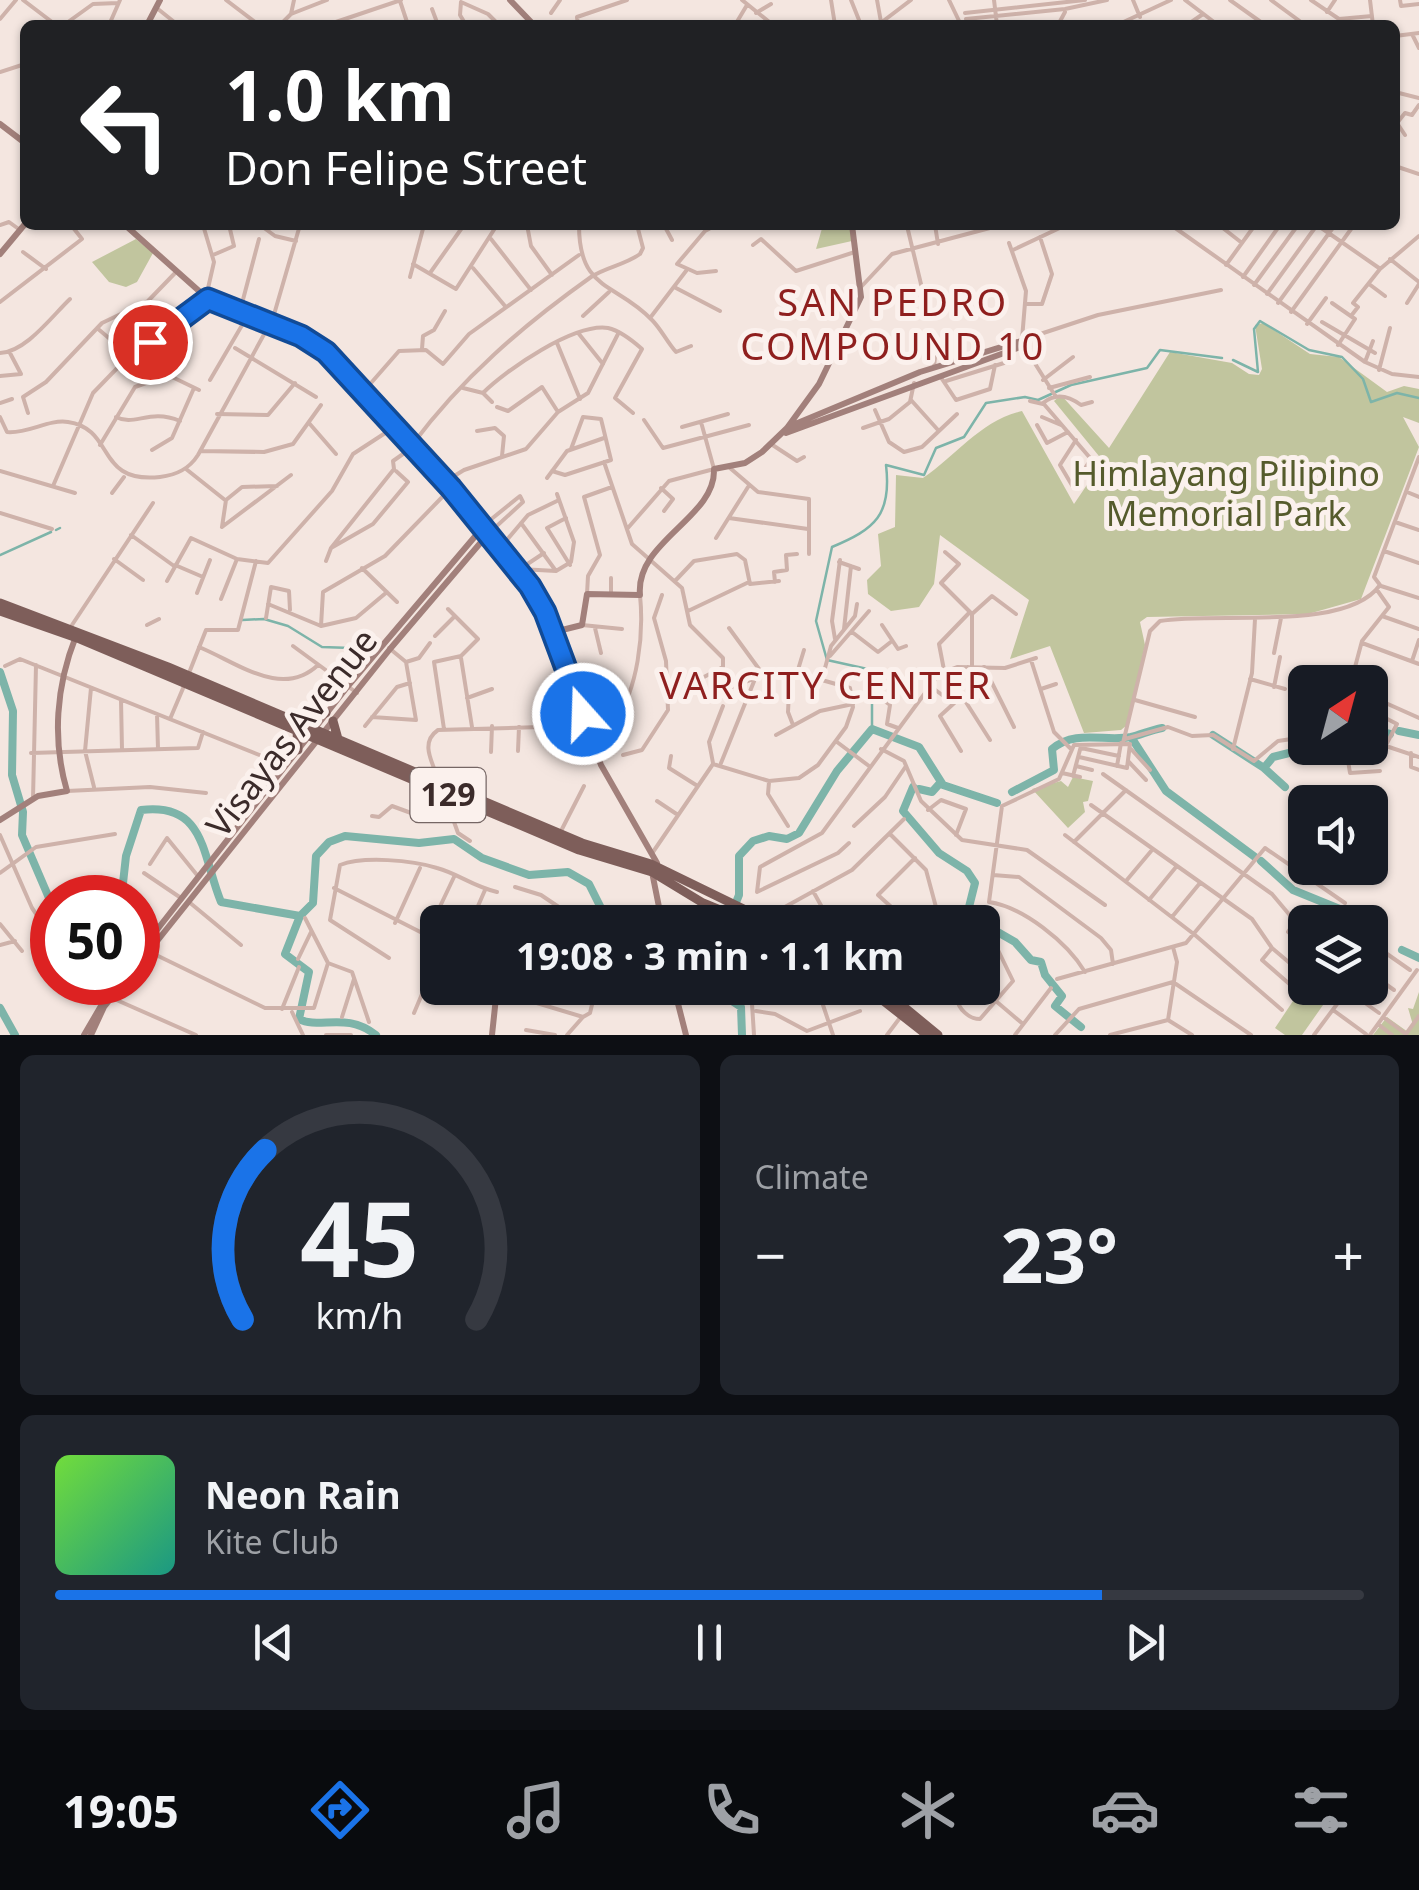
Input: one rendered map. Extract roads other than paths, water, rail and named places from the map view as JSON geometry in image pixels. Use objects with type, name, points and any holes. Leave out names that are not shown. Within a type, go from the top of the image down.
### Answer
[{"type":"main road","points":[[510,0],[529,20]]},
{"type":"main road","points":[[0,124],[20,139]]},
{"type":"main road","points":[[0,254],[20,229]]},
{"type":"main road","points":[[131,230],[207,298],[316,345],[396,426],[519,570],[540,600],[596,752],[646,858]]},
{"type":"main road","points":[[553,632],[582,625],[587,594],[640,595],[639,574],[712,488],[714,469],[750,460],[784,431],[804,404],[860,300],[853,230]]},
{"type":"main road","points":[[784,431],[934,368],[958,365],[1023,341]]},
{"type":"main road","points":[[784,431],[914,383],[942,378],[958,365]]},
{"type":"main road","points":[[804,404],[814,416]]},
{"type":"main road","name":"Visayas Avenue","points":[[160,929],[218,867],[330,717],[348,686],[486,530]]},
{"type":"main road","name":"129","points":[[0,603],[297,726],[444,794],[652,872],[720,905]]},
{"type":"main road","name":"129","points":[[0,612],[73,632]]},
{"type":"main road","points":[[0,820],[33,799],[67,791],[56,753],[63,676],[73,632]]},
{"type":"main road","name":"Visayas Avenue","points":[[330,717],[357,693],[386,646]]},
{"type":"main road","points":[[298,750],[297,726],[330,717],[340,741]]},
{"type":"main road","name":"Visayas Avenue","points":[[183,902],[201,872],[298,750],[316,735]]},
{"type":"main road","name":"129","points":[[316,735],[440,782],[560,834],[580,847],[646,858],[721,905]]},
{"type":"main road","points":[[652,872],[659,905]]},
{"type":"main road","points":[[87,1035],[103,1005]]},
{"type":"main road","points":[[87,1035],[107,1005]]},
{"type":"main road","points":[[492,1035],[495,1005]]},
{"type":"main road","points":[[678,1005],[686,1035]]},
{"type":"main road","points":[[896,1005],[904,1010]]},
{"type":"main road","points":[[899,1005],[925,1030],[938,1035]]},
{"type":"street","points":[[0,19],[16,0]]},
{"type":"street","points":[[23,0],[49,20]]},
{"type":"street","points":[[226,0],[252,20]]},
{"type":"street","points":[[291,14],[294,0]]},
{"type":"street","points":[[285,20],[327,0]]},
{"type":"street","points":[[552,13],[560,0]]},
{"type":"street","points":[[577,20],[627,0]]},
{"type":"street","points":[[884,20],[911,0]]},
{"type":"street","points":[[994,0],[997,20]]},
{"type":"street","points":[[1085,0],[1078,4],[1065,10],[965,16],[1064,1],[1078,4],[1106,0]]},
{"type":"street","points":[[1133,0],[1140,17]]},
{"type":"street","points":[[1132,20],[1171,0]]},
{"type":"street","points":[[1185,0],[1211,20]]},
{"type":"street","points":[[1230,0],[1258,20]]},
{"type":"street","points":[[1271,0],[1299,20]]},
{"type":"street","points":[[1311,0],[1342,19],[1372,16]]},
{"type":"street","points":[[1327,12],[1335,0]]},
{"type":"street","points":[[1370,0],[1372,20]]},
{"type":"street","points":[[1400,0],[1401,6],[1419,4]]},
{"type":"street","points":[[342,20],[400,1]]},
{"type":"street","points":[[461,1],[491,20]]},
{"type":"street","points":[[1060,20],[1064,1]]},
{"type":"street","points":[[71,20],[93,4],[119,2]]},
{"type":"street","points":[[745,2],[765,20]]},
{"type":"street","points":[[756,14],[770,4]]},
{"type":"street","points":[[432,8],[436,20]]},
{"type":"street","points":[[1194,20],[1203,14]]},
{"type":"street","points":[[1416,34],[1419,48]]},
{"type":"street","points":[[1412,115],[1419,102]]},
{"type":"street","points":[[1400,120],[1406,113],[1419,120]]},
{"type":"street","points":[[1400,128],[1405,135]]},
{"type":"street","points":[[0,302],[83,237],[76,230]]},
{"type":"street","points":[[53,486],[93,393],[130,356],[207,298],[214,269],[204,230]]},
{"type":"street","points":[[212,255],[234,246],[230,230]]},
{"type":"street","points":[[266,230],[296,241]]},
{"type":"street","points":[[0,417],[7,432],[56,423],[76,425],[96,435],[125,476],[156,478],[186,469],[200,451],[248,356],[270,323],[299,230]]},
{"type":"street","points":[[410,277],[423,230]]},
{"type":"street","points":[[430,273],[460,230]]},
{"type":"street","points":[[414,264],[456,289],[495,230]]},
{"type":"street","points":[[529,230],[531,246],[552,275]]},
{"type":"street","points":[[579,230],[579,255],[609,292],[650,318],[676,352],[692,346]]},
{"type":"street","points":[[331,548],[373,524],[408,482],[394,470],[393,461],[414,447],[451,393],[464,388],[500,346],[594,275],[642,252],[638,230]]},
{"type":"street","points":[[667,230],[672,240]]},
{"type":"street","points":[[702,230],[676,264],[686,271],[716,271]]},
{"type":"street","points":[[909,230],[928,309]]},
{"type":"street","points":[[936,230],[938,244]]},
{"type":"street","points":[[861,286],[892,254],[984,230]]},
{"type":"street","points":[[1013,250],[1055,230]]},
{"type":"street","points":[[1178,230],[1307,324],[1378,370],[1419,377]]},
{"type":"street","points":[[1226,230],[1242,243]]},
{"type":"street","points":[[1226,265],[1251,230]]},
{"type":"street","points":[[1242,277],[1276,230]]},
{"type":"street","points":[[1254,285],[1294,230]]},
{"type":"street","points":[[1267,294],[1313,230]]},
{"type":"street","points":[[1324,230],[1380,269]]},
{"type":"street","points":[[1278,303],[1332,230]]},
{"type":"street","points":[[1290,312],[1350,230]]},
{"type":"street","points":[[1338,345],[1358,306],[1353,303],[1380,269],[1419,236]]},
{"type":"street","points":[[1026,304],[1042,304],[1052,276],[1040,237]]},
{"type":"street","points":[[210,380],[244,313],[259,239]]},
{"type":"street","points":[[492,239],[532,290]]},
{"type":"street","points":[[753,245],[761,240],[796,271],[855,252]]},
{"type":"street","points":[[1009,243],[1026,288],[1023,341],[1043,380],[1052,392],[1081,405],[1092,402]]},
{"type":"street","points":[[24,252],[46,269]]},
{"type":"street","points":[[364,391],[396,353],[422,349],[443,364],[468,334],[579,255]]},
{"type":"street","points":[[1390,259],[1419,283],[1407,303]]},
{"type":"street","points":[[473,268],[505,307]]},
{"type":"street","points":[[650,318],[686,271]]},
{"type":"street","points":[[28,413],[22,398],[46,382],[97,328],[148,302],[177,272]]},
{"type":"street","points":[[1368,283],[1385,296]]},
{"type":"street","points":[[676,288],[720,311]]},
{"type":"street","points":[[1023,341],[1098,315],[1221,290]]},
{"type":"street","points":[[583,316],[609,292]]},
{"type":"street","points":[[1307,324],[1326,298]]},
{"type":"street","points":[[0,353],[10,352],[70,299]]},
{"type":"street","points":[[1332,302],[1353,318]]},
{"type":"street","points":[[422,349],[423,336],[434,330],[444,310]]},
{"type":"street","points":[[1322,322],[1373,352]]},
{"type":"street","points":[[97,328],[130,356]]},
{"type":"street","points":[[483,393],[506,372],[557,343],[604,328],[620,332],[642,350],[615,398],[633,413]]},
{"type":"street","points":[[1378,370],[1390,328]]},
{"type":"street","points":[[322,626],[323,592],[399,544],[448,485],[526,449],[558,412],[580,399],[620,332]]},
{"type":"street","points":[[580,334],[603,364]]},
{"type":"street","points":[[934,368],[935,345],[948,338]]},
{"type":"street","points":[[1365,362],[1373,352],[1373,341]]},
{"type":"street","points":[[557,343],[580,399]]},
{"type":"street","points":[[235,348],[316,397]]},
{"type":"street","points":[[0,376],[21,374],[10,352]]},
{"type":"street","points":[[1043,380],[1073,357]]},
{"type":"street","points":[[994,365],[987,390],[956,400],[942,378],[1004,362]]},
{"type":"street","points":[[100,445],[134,387],[168,374],[197,389],[171,440],[152,450]]},
{"type":"street","points":[[1043,404],[1052,392],[1090,378]]},
{"type":"street","points":[[217,414],[268,415],[295,383]]},
{"type":"street","points":[[914,383],[912,400],[939,431]]},
{"type":"street","points":[[464,388],[483,393],[508,411],[540,386],[558,412]]},
{"type":"street","points":[[0,403],[12,399]]},
{"type":"street","points":[[863,428],[880,422],[912,400]]},
{"type":"street","points":[[1030,401],[1043,404],[1076,440],[1091,461],[1074,487],[1060,464],[1076,440]]},
{"type":"street","points":[[200,451],[264,452],[293,444],[321,405]]},
{"type":"street","points":[[875,410],[889,442],[904,452],[916,451],[957,414]]},
{"type":"street","points":[[116,417],[130,422],[151,414],[180,421]]},
{"type":"street","points":[[682,427],[728,414]]},
{"type":"street","points":[[548,478],[552,470],[571,449],[583,416],[601,420],[611,460],[565,475],[552,470]]},
{"type":"street","points":[[1042,417],[1061,425]]},
{"type":"street","points":[[644,420],[663,448],[748,425]]},
{"type":"street","points":[[626,530],[672,480],[714,469],[701,422]]},
{"type":"street","points":[[310,423],[336,454]]},
{"type":"street","points":[[1036,425],[1047,443],[1068,432]]},
{"type":"street","points":[[168,581],[191,538],[236,559],[265,563],[332,491],[352,454],[396,426]]},
{"type":"street","points":[[477,431],[495,428],[504,436],[501,458]]},
{"type":"street","points":[[571,449],[604,438]]},
{"type":"street","points":[[770,444],[797,462],[804,457]]},
{"type":"street","points":[[1355,665],[1361,643],[1389,605],[1374,580],[1418,461]]},
{"type":"street","points":[[604,462],[634,548],[684,591],[692,628],[725,662],[702,678]]},
{"type":"street","points":[[728,466],[748,488],[810,499],[808,554]]},
{"type":"street","points":[[186,469],[226,500]]},
{"type":"street","points":[[326,562],[331,548],[394,470]]},
{"type":"street","points":[[0,471],[75,493]]},
{"type":"street","points":[[278,486],[242,487],[226,500],[224,528],[278,486],[291,475]]},
{"type":"street","points":[[112,493],[125,476]]},
{"type":"street","points":[[587,594],[588,576],[600,555],[584,497],[612,487]]},
{"type":"street","points":[[661,488],[674,499],[664,511]]},
{"type":"street","points":[[716,538],[748,488]]},
{"type":"street","points":[[1407,492],[1419,497]]},
{"type":"street","points":[[520,496],[523,502],[486,530],[520,496]]},
{"type":"street","points":[[500,548],[520,523],[558,497],[574,546],[570,564],[556,572],[519,570]]},
{"type":"street","points":[[73,632],[114,559],[153,503]]},
{"type":"street","points":[[0,513],[52,529]]},
{"type":"street","points":[[566,518],[547,528],[570,564]]},
{"type":"street","points":[[728,518],[809,529]]},
{"type":"street","points":[[1395,522],[1419,530]]},
{"type":"street","points":[[520,523],[556,572]]},
{"type":"street","points":[[131,534],[174,566],[203,577]]},
{"type":"street","points":[[556,544],[571,534]]},
{"type":"street","points":[[1384,550],[1419,563]]},
{"type":"street","points":[[944,552],[960,564],[940,582],[971,613],[972,686]]},
{"type":"street","points":[[519,570],[544,553]]},
{"type":"street","points":[[675,581],[694,561],[737,554],[746,563],[750,583]]},
{"type":"street","points":[[688,612],[750,583],[777,581],[774,572],[788,570],[786,555],[796,554]]},
{"type":"street","points":[[114,559],[142,580]]},
{"type":"street","points":[[222,600],[236,559]]},
{"type":"street","points":[[197,594],[210,560]]},
{"type":"street","points":[[170,719],[207,630],[236,632],[243,622],[256,560]]},
{"type":"street","points":[[836,639],[832,621],[839,561],[859,570]]},
{"type":"street","points":[[844,629],[851,566]]},
{"type":"street","points":[[362,568],[397,602]]},
{"type":"street","points":[[611,578],[611,595]]},
{"type":"street","points":[[266,618],[274,586],[289,591],[290,610]]},
{"type":"street","points":[[1378,588],[1419,598]]},
{"type":"street","points":[[1117,766],[1150,631],[1156,623],[1282,618],[1360,602],[1378,588]]},
{"type":"street","points":[[944,670],[939,644],[998,591]]},
{"type":"street","points":[[268,604],[322,626],[356,618],[387,592]]},
{"type":"street","points":[[470,841],[458,833],[440,782],[428,744],[434,732],[492,726],[541,727],[562,734],[612,723],[619,716],[642,628],[640,595]]},
{"type":"street","points":[[622,754],[642,750],[668,710],[666,660],[654,626],[662,595]]},
{"type":"street","points":[[992,596],[1016,614]]},
{"type":"street","points":[[822,680],[836,639],[856,615],[857,604]]},
{"type":"street","points":[[444,729],[434,662],[461,656],[478,639],[448,609]]},
{"type":"street","points":[[828,660],[869,610]]},
{"type":"street","points":[[435,636],[455,616]]},
{"type":"street","points":[[1382,616],[1419,629]]},
{"type":"street","points":[[1233,749],[1250,679],[1255,617]]},
{"type":"street","points":[[1274,652],[1282,618]]},
{"type":"street","points":[[148,625],[159,620]]},
{"type":"street","points":[[582,625],[622,628]]},
{"type":"street","points":[[882,625],[899,650],[906,646]]},
{"type":"street","points":[[642,628],[654,626]]},
{"type":"street","points":[[595,628],[601,653]]},
{"type":"street","points":[[721,764],[759,668],[729,628]]},
{"type":"street","points":[[852,632],[880,653],[892,641]]},
{"type":"street","points":[[1412,661],[1419,640]]},
{"type":"street","points":[[406,662],[419,658],[430,643]]},
{"type":"street","points":[[1361,643],[1419,664]]},
{"type":"street","points":[[292,646],[357,693]]},
{"type":"street","points":[[372,717],[416,720],[406,662],[386,646]]},
{"type":"street","points":[[201,647],[281,681],[301,679],[318,664]]},
{"type":"street","points":[[797,673],[804,650]]},
{"type":"street","points":[[461,656],[472,727]]},
{"type":"street","points":[[1274,688],[1280,657]]},
{"type":"street","points":[[5,666],[18,659],[36,665],[262,756],[279,745]]},
{"type":"street","points":[[848,843],[838,853],[758,893],[760,867],[822,833],[944,670],[970,666],[1005,668],[1034,659],[1061,741],[1070,748]]},
{"type":"street","points":[[33,799],[31,754],[36,665]]},
{"type":"street","points":[[984,667],[1014,727]]},
{"type":"street","points":[[713,764],[770,781],[787,782],[810,772],[850,721],[850,688],[790,672],[788,712],[793,725]]},
{"type":"street","points":[[719,692],[756,678]]},
{"type":"street","points":[[1250,679],[1285,689]]},
{"type":"street","points":[[365,726],[397,687],[410,684]]},
{"type":"street","points":[[1042,689],[1056,684]]},
{"type":"street","points":[[930,686],[954,703]]},
{"type":"street","points":[[91,688],[85,751],[94,789]]},
{"type":"street","points":[[468,698],[492,690]]},
{"type":"street","points":[[961,751],[940,716],[963,696],[990,740]]},
{"type":"street","points":[[879,697],[890,705],[886,724],[894,733]]},
{"type":"street","points":[[121,700],[122,750]]},
{"type":"street","points":[[1136,700],[1195,717]]},
{"type":"street","points":[[776,735],[826,708],[852,704]]},
{"type":"street","points":[[1388,704],[1419,718]]},
{"type":"street","points":[[646,858],[713,764],[709,742],[723,706]]},
{"type":"street","points":[[157,714],[158,749]]},
{"type":"street","points":[[1388,719],[1397,724],[1388,742]]},
{"type":"street","points":[[491,752],[492,726]]},
{"type":"street","points":[[518,750],[519,727]]},
{"type":"street","points":[[1070,748],[1125,741],[1168,727],[1192,736],[1213,736],[1254,761],[1278,741],[1288,740]]},
{"type":"street","points":[[31,754],[198,748],[203,732]]},
{"type":"street","points":[[836,741],[869,766]]},
{"type":"street","points":[[1079,757],[1127,768],[1125,741]]},
{"type":"street","points":[[1125,741],[1150,770]]},
{"type":"street","points":[[1082,745],[1119,756]]},
{"type":"street","points":[[1073,776],[1082,745]]},
{"type":"street","points":[[1388,747],[1419,757]]},
{"type":"street","points":[[1070,748],[1055,782],[1007,802],[998,818],[989,902],[1010,906],[1072,953],[1085,972]]},
{"type":"street","points":[[881,750],[907,765],[928,810],[956,836],[968,843],[1018,848],[1042,858],[1106,905]]},
{"type":"street","points":[[596,752],[606,756]]},
{"type":"street","points":[[1411,753],[1411,767],[1419,770]]},
{"type":"street","points":[[671,756],[668,766],[697,786]]},
{"type":"street","points":[[1128,761],[1146,780]]},
{"type":"street","points":[[854,826],[885,797],[907,765]]},
{"type":"street","points":[[1349,765],[1350,773],[1380,771]]},
{"type":"street","points":[[1076,766],[1092,770]]},
{"type":"street","points":[[1062,773],[1080,777]]},
{"type":"street","points":[[1104,774],[1246,874],[1272,894],[1288,913]]},
{"type":"street","points":[[770,781],[768,794],[788,826]]},
{"type":"street","points":[[560,834],[584,786]]},
{"type":"street","points":[[67,791],[150,787],[206,792]]},
{"type":"street","points":[[1074,842],[1106,815],[1126,790]]},
{"type":"street","points":[[657,800],[678,815]]},
{"type":"street","points":[[928,810],[941,800],[966,809],[956,836]]},
{"type":"street","points":[[1091,805],[1252,919],[1272,948],[1288,962]]},
{"type":"street","points":[[372,816],[379,817],[392,806],[422,817],[452,817]]},
{"type":"street","points":[[792,905],[852,870],[904,819]]},
{"type":"street","points":[[0,873],[11,861],[36,847],[115,834]]},
{"type":"street","points":[[890,834],[930,876],[936,905]]},
{"type":"street","points":[[1065,835],[1172,917],[1282,1010]]},
{"type":"street","points":[[0,836],[30,904]]},
{"type":"street","points":[[150,864],[163,842],[170,839],[201,872]]},
{"type":"street","points":[[1057,979],[1173,947],[1195,936],[1265,848],[1288,863]]},
{"type":"street","points":[[1126,881],[1152,850]]},
{"type":"street","points":[[888,905],[878,896],[915,858]]},
{"type":"street","points":[[389,958],[330,920],[336,870],[346,862],[421,866],[497,892]]},
{"type":"street","points":[[395,923],[421,866]]},
{"type":"street","points":[[1150,900],[1176,866]]},
{"type":"street","points":[[144,873],[241,945]]},
{"type":"street","points":[[993,875],[1022,879],[1101,938],[1111,950],[1113,964]]},
{"type":"street","points":[[441,905],[454,877]]},
{"type":"street","points":[[1172,917],[1200,883]]},
{"type":"street","points":[[1323,885],[1345,903]]},
{"type":"street","points":[[515,887],[553,905]]},
{"type":"street","points":[[334,888],[420,933]]},
{"type":"street","points":[[479,905],[486,889]]},
{"type":"street","points":[[813,891],[821,905]]},
{"type":"street","points":[[160,959],[280,1011],[314,1008],[328,963],[304,918]]},
{"type":"street","points":[[0,924],[22,952]]},
{"type":"street","points":[[298,959],[312,931]]},
{"type":"street","points":[[0,945],[15,942]]},
{"type":"street","points":[[1168,1020],[1178,962],[1173,947]]},
{"type":"street","points":[[1272,948],[1261,958],[1288,983]]},
{"type":"street","points":[[1000,951],[1012,970],[1012,982],[1000,998]]},
{"type":"street","points":[[1332,1010],[1368,1035],[1414,970],[1388,954]]},
{"type":"street","points":[[328,963],[348,968],[370,1022]]},
{"type":"street","points":[[280,1011],[299,967]]},
{"type":"street","points":[[342,1016],[354,979]]},
{"type":"street","points":[[1055,1035],[1080,1008],[1173,982],[1251,1035]]},
{"type":"street","points":[[1388,986],[1394,990]]},
{"type":"street","points":[[1015,1035],[1051,988]]},
{"type":"street","points":[[414,1012],[420,998]]},
{"type":"street","points":[[1000,1004],[1024,1024]]},
{"type":"street","points":[[129,1005],[196,1033]]},
{"type":"street","points":[[549,1005],[585,1016]]},
{"type":"street","points":[[567,1035],[585,1016],[589,1005]]},
{"type":"street","points":[[754,1035],[755,1005]]},
{"type":"street","points":[[822,1005],[833,1035]]},
{"type":"street","points":[[887,1035],[907,1005]]},
{"type":"street","points":[[958,1005],[974,1019],[984,1018],[995,1005]]},
{"type":"street","points":[[1325,1035],[1316,1032],[1336,1005]]},
{"type":"street","points":[[1368,1005],[1406,1034],[1419,1016]]},
{"type":"street","points":[[292,1010],[303,1035]]},
{"type":"street","points":[[756,1011],[775,1014],[807,1031],[860,1012]]},
{"type":"street","points":[[1110,1035],[1168,1020],[1192,1035]]},
{"type":"street","points":[[1378,1024],[1392,1035]]},
{"type":"street","points":[[526,1030],[555,1035]]},
{"type":"street","points":[[326,1035],[351,1035]]},
{"type":"waterway","points":[[1233,360],[1258,372],[1254,329],[1260,321],[1309,350],[1342,357],[1363,379],[1371,402],[1397,393],[1419,398]]},
{"type":"waterway","points":[[872,729],[872,670],[827,660],[816,621],[832,547],[859,534],[877,518],[886,496],[886,465],[924,475],[936,448],[964,437],[986,403],[1025,397],[1038,400],[1071,385],[1147,368],[1160,350],[1222,358]]},
{"type":"waterway","points":[[56,530],[60,528]]},
{"type":"waterway","points":[[0,555],[51,532]]},
{"type":"waterway","points":[[242,620],[264,619],[288,626],[322,647],[351,648]]},
{"type":"waterway","points":[[0,672],[13,711],[12,775],[23,812],[22,835],[39,875]]},
{"type":"waterway","points":[[1012,792],[1054,770],[1052,749],[1061,743],[1080,738],[1131,737],[1162,728]]},
{"type":"waterway","points":[[735,905],[739,895],[739,856],[753,841],[769,836],[787,839],[799,833],[837,771],[872,729],[919,747],[943,785],[997,803]]},
{"type":"waterway","points":[[1399,731],[1419,735]]},
{"type":"waterway","points":[[1213,735],[1264,768]]},
{"type":"waterway","points":[[1131,737],[1166,791],[1255,857]]},
{"type":"waterway","points":[[1285,787],[1264,768],[1273,757],[1288,753]]},
{"type":"waterway","points":[[919,789],[932,792],[941,782]]},
{"type":"waterway","points":[[913,787],[903,811],[939,853],[967,871],[975,883],[970,905]]},
{"type":"waterway","points":[[124,875],[141,810],[162,810],[190,823],[221,902],[300,916],[313,903],[316,856],[329,842],[345,836],[419,843],[454,839],[482,858],[529,875],[568,872],[589,884],[600,905]]},
{"type":"waterway","points":[[1261,861],[1293,890],[1330,905]]},
{"type":"waterway","points":[[300,916],[285,954],[309,972],[299,1019],[354,1024],[376,1035]]},
{"type":"waterway","points":[[1000,933],[1015,942],[1031,960],[1041,962],[1045,975],[1062,996],[1055,1006],[1081,1027]]},
{"type":"waterway","points":[[1402,950],[1419,958]]},
{"type":"waterway","points":[[738,1005],[742,1035]]},
{"type":"waterway","points":[[0,1008],[15,1035]]},
{"type":"district","name":"SAN PEDRO COMPOUND 10","points":[[893,325]]},
{"type":"district","name":"VARCITY CENTER","points":[[826,686]]},
{"type":"park label","name":"Himlayang Pilipino Memorial Park","points":[[1226,494]]}]
